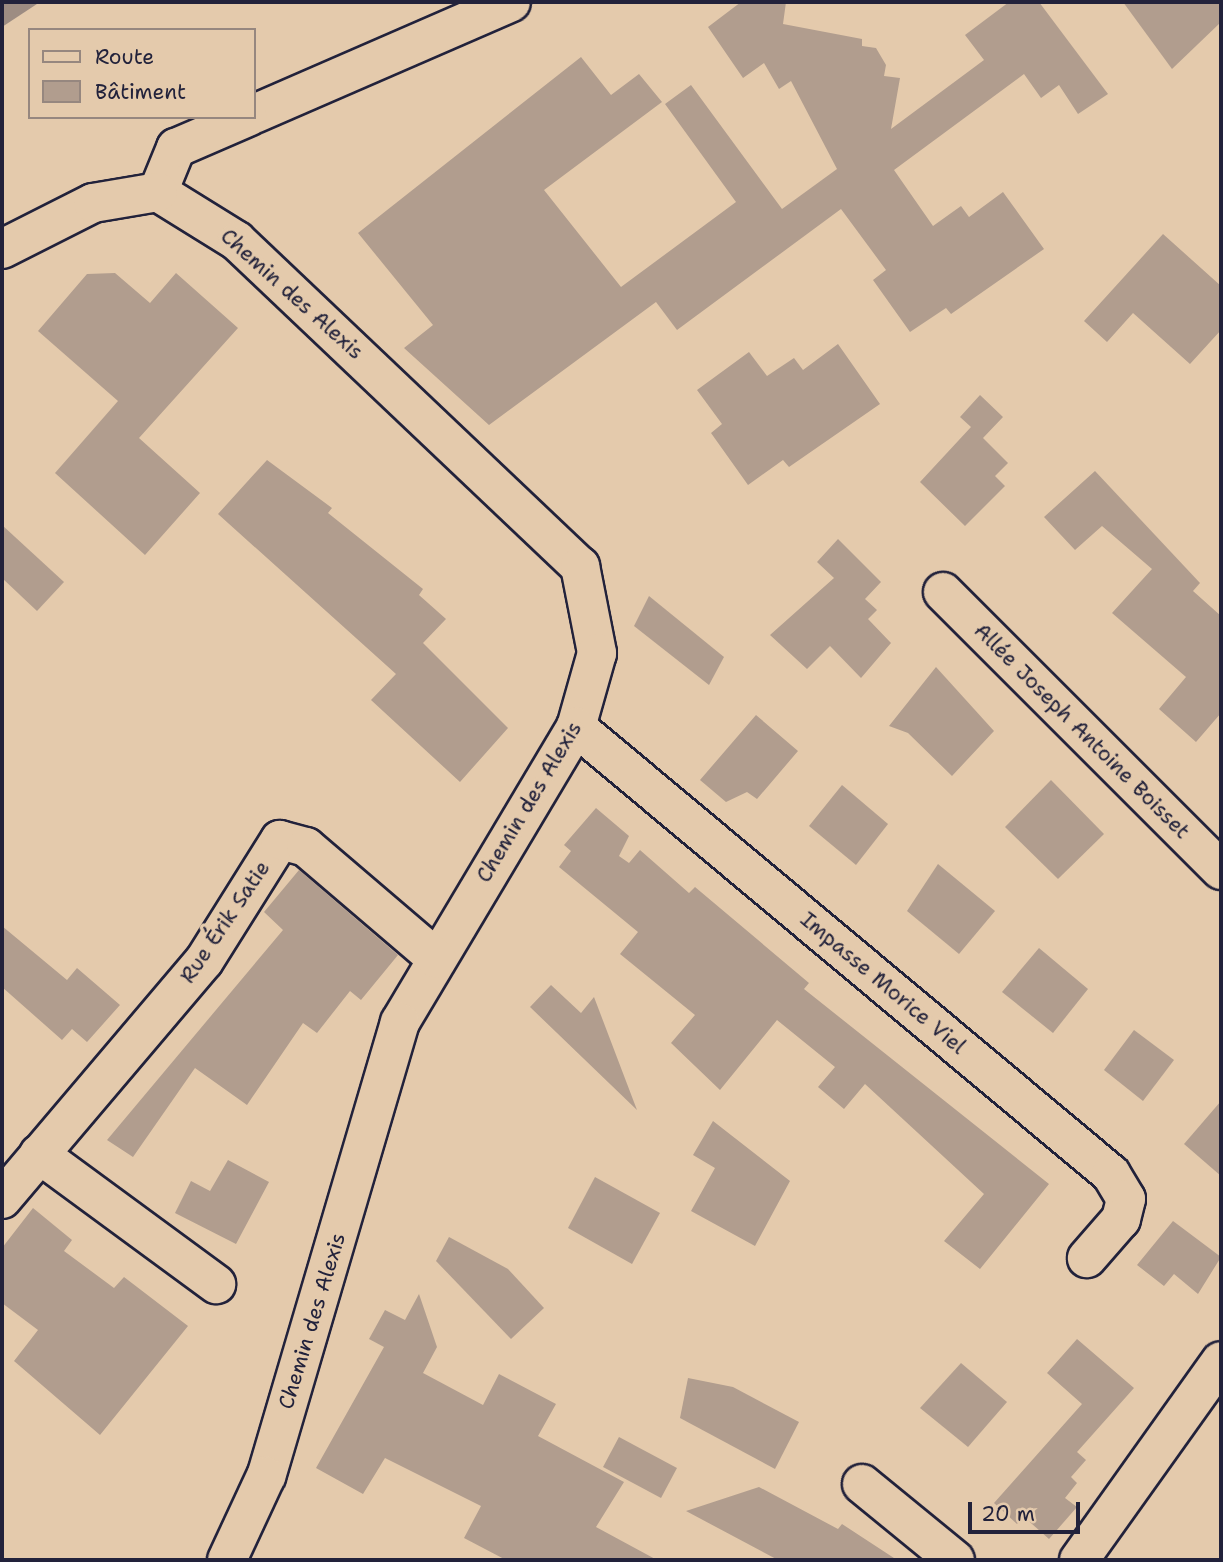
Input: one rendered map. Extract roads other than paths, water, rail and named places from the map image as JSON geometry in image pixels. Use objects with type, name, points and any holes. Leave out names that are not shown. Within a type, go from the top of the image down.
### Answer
[{"type":"street","points":[[256,113],[511,2]]},
{"type":"street","points":[[2,249],[93,203],[158,192],[176,148],[243,119]]},
{"type":"street","name":"Chemin des Alexis","points":[[158,192],[237,241],[580,565],[597,653],[576,727],[400,1023],[266,1476],[227,1560]]},
{"type":"street","name":"Allée Joseph Antoine Boisset","points":[[943,593],[1221,870]]},
{"type":"street","name":"Impasse Morice Viel","points":[[576,727],[1111,1174],[1126,1199],[1121,1219],[1087,1258]]},
{"type":"street","name":"Rue Érik Satie","points":[[2,1199],[204,961],[280,840],[306,847],[437,959]]},
{"type":"street","points":[[39,1154],[216,1284]]},
{"type":"street","points":[[1079,1560],[1221,1361]]},
{"type":"street","points":[[862,1484],[955,1560]]}]
